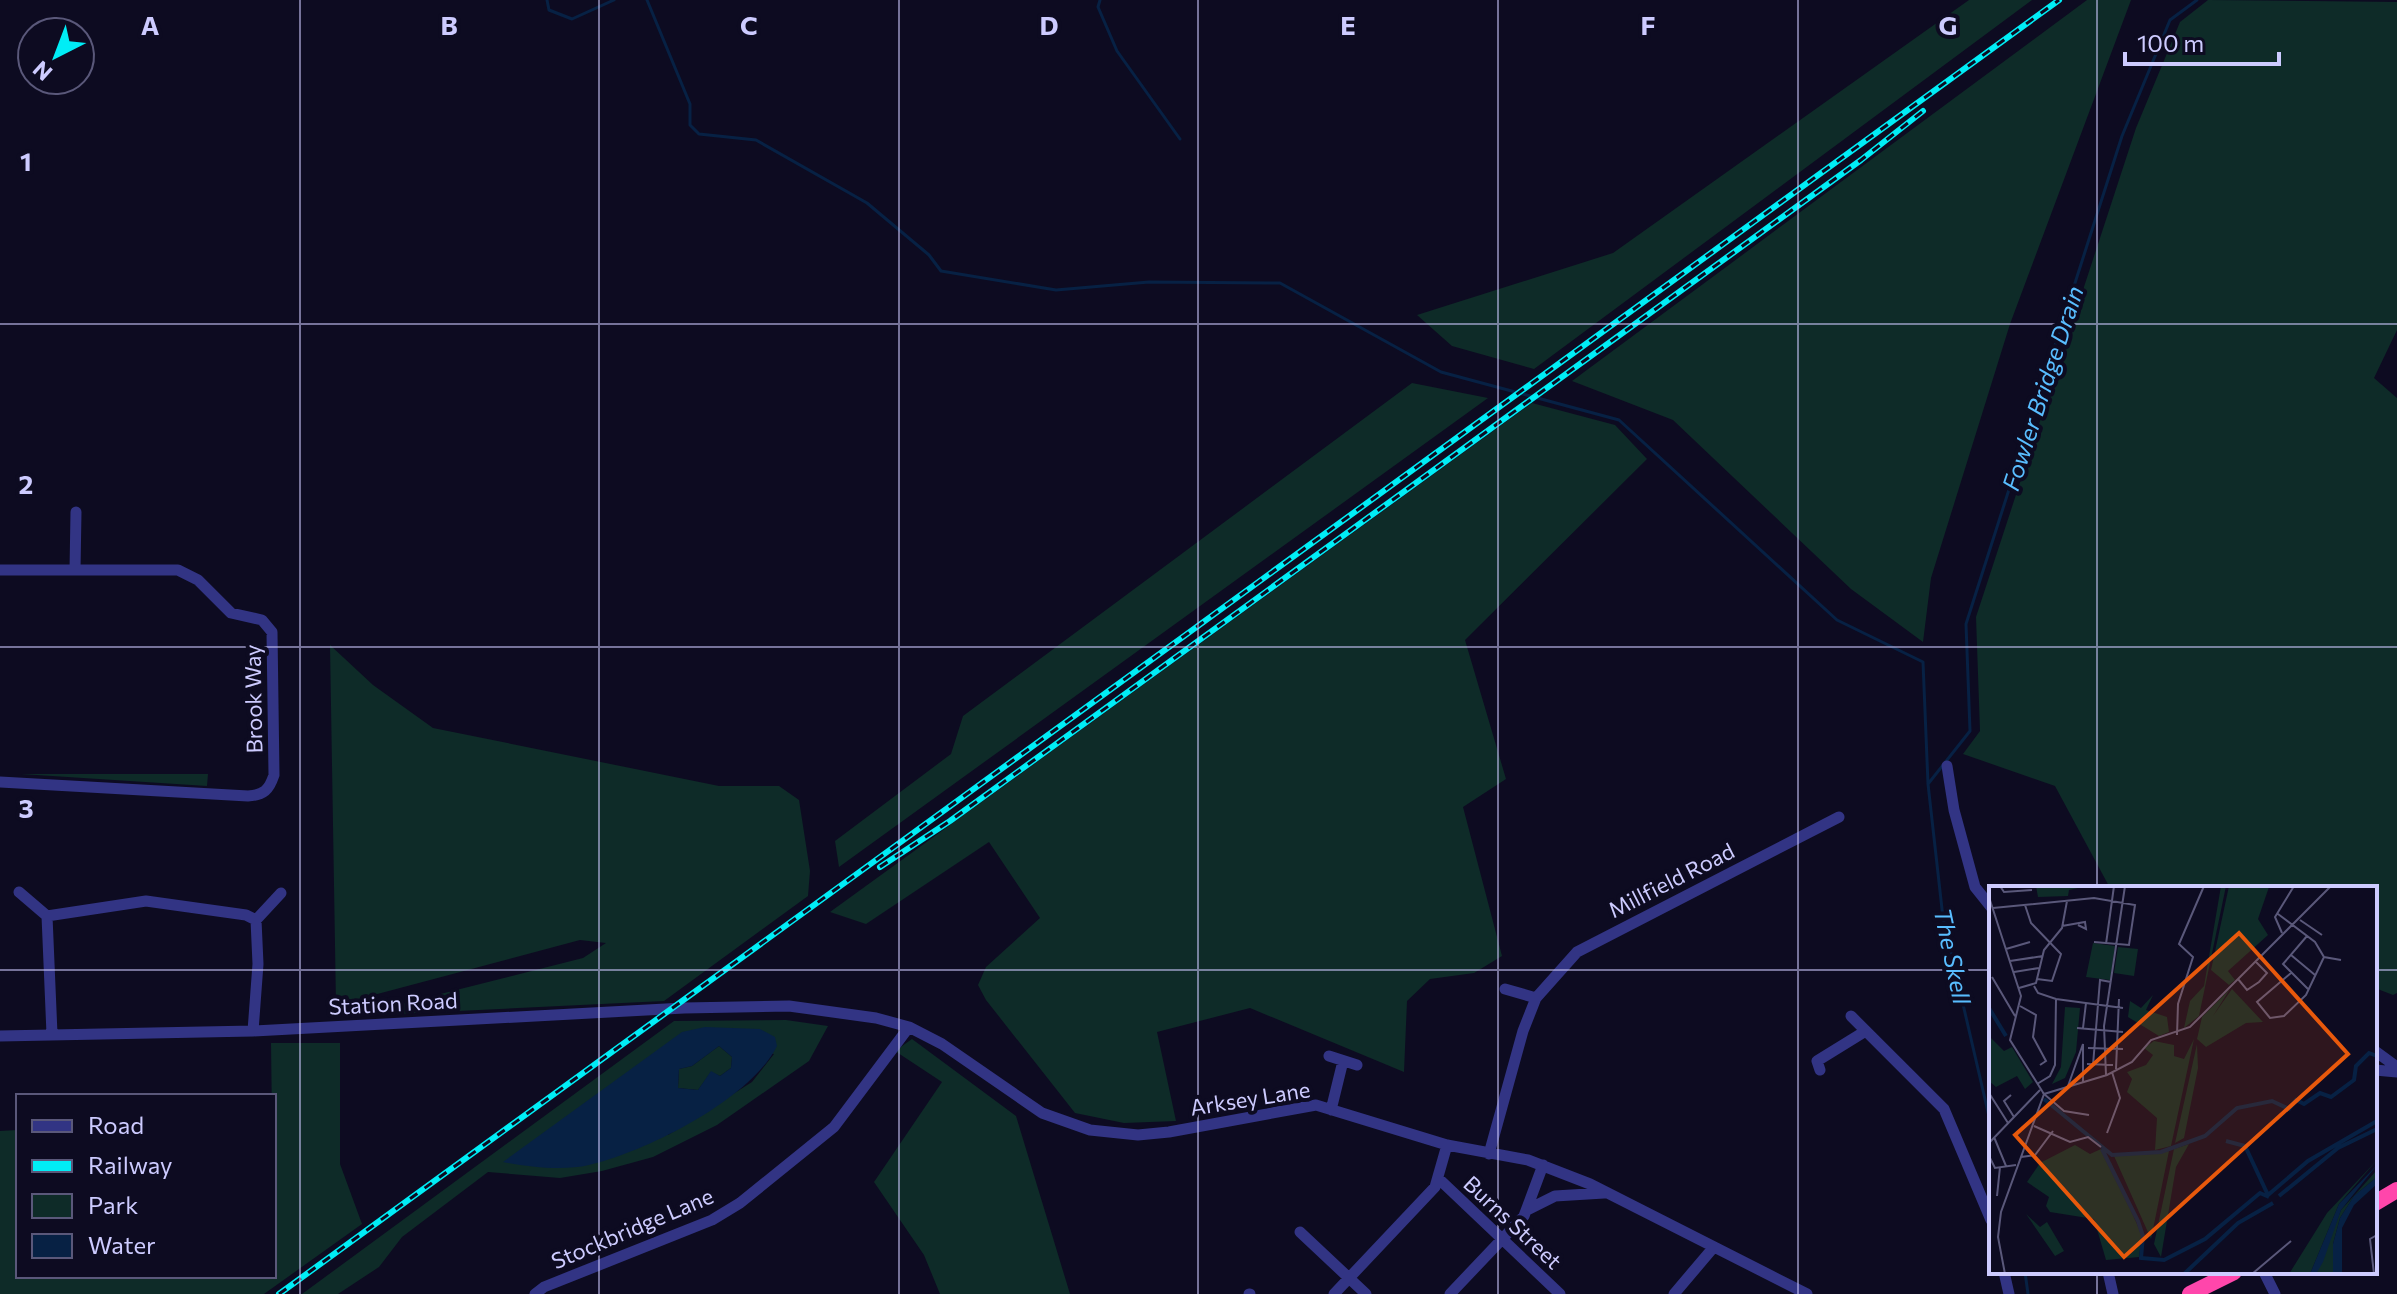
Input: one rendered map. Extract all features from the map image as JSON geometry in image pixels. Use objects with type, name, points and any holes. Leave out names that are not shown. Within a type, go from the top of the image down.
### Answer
[{"type":"highway","points":[[2377,1202],[2397,1190]]},
{"type":"highway","points":[[2190,1294],[2230,1274]]},
{"type":"street","points":[[75,570],[76,512]]},
{"type":"street","name":"Brook Way","points":[[0,570],[178,570],[198,580],[231,613],[262,620],[272,632],[274,775],[270,787],[260,796],[0,782]]},
{"type":"street","points":[[1947,766],[1954,810],[1975,887],[1989,904]]},
{"type":"street","name":"Millfield Road","points":[[1489,1154],[1523,1031],[1536,998],[1584,946],[1839,817]]},
{"type":"street","points":[[19,892],[47,916],[52,1034]]},
{"type":"street","points":[[253,1031],[258,964],[256,920],[281,893]]},
{"type":"street","points":[[47,916],[156,901],[246,915],[256,920]]},
{"type":"street","points":[[1505,989],[1536,998]]},
{"type":"street","name":"Station Road","points":[[0,1036],[253,1031],[537,1014],[789,1006]]},
{"type":"street","name":"Arksey Lane","points":[[789,1006],[876,1018],[909,1027],[963,1055],[1042,1113],[1090,1130],[1138,1135],[1303,1106],[1331,1110],[1447,1145],[1543,1165],[1609,1194],[1807,1294]]},
{"type":"street","points":[[1851,1016],[1944,1109],[1989,1215]]},
{"type":"street","name":"Stockbridge Lane","points":[[535,1294],[544,1287],[712,1220],[740,1203],[834,1127],[909,1027]]},
{"type":"street","points":[[1815,1063],[1864,1032]]},
{"type":"street","points":[[2377,1053],[2397,1069]]},
{"type":"street","points":[[1329,1056],[1357,1065]]},
{"type":"street","points":[[1331,1110],[1343,1061]]},
{"type":"street","points":[[2377,1070],[2397,1069]]},
{"type":"street","points":[[1334,1294],[1439,1179],[1447,1145]]},
{"type":"street","points":[[1450,1294],[1527,1210],[1543,1165]]},
{"type":"street","name":"Burns Street","points":[[1439,1179],[1560,1294]]},
{"type":"street","points":[[1527,1210],[1555,1196],[1609,1194]]},
{"type":"street","points":[[1300,1232],[1366,1294]]},
{"type":"street","points":[[1674,1294],[1713,1248]]},
{"type":"street","points":[[2004,1274],[2009,1294]]},
{"type":"street","points":[[2108,1274],[2113,1294]]},
{"type":"street","points":[[2265,1274],[2275,1294]]},
{"type":"green space","points":[[1969,0],[2032,0],[1534,369],[1452,346],[1417,315],[1613,253]]},
{"type":"green space","points":[[2087,0],[2131,0],[2010,324],[1931,578],[1923,642],[1851,589],[1673,420],[1572,381]]},
{"type":"green space","points":[[2208,0],[2397,2],[2397,330],[2374,378],[2397,398],[2397,993],[2393,995],[2377,989],[2377,886],[2109,886],[2055,786],[1963,754],[1980,731],[1976,617],[2136,128],[2180,22]]},
{"type":"green space","points":[[1412,383],[1488,398],[839,867],[835,841],[951,754],[963,716]]},
{"type":"green space","points":[[1532,403],[1615,425],[1647,459],[1465,640],[1506,779],[1463,807],[1502,956],[1474,973],[1430,979],[1407,1001],[1404,1072],[1250,1008],[1157,1032],[1176,1121],[1124,1123],[1075,1113],[986,1000],[978,985],[986,967],[1040,918],[989,842],[866,924],[830,912]]},
{"type":"green space","points":[[330,645],[373,685],[433,728],[719,786],[779,786],[799,800],[810,871],[808,896],[664,1001],[353,1016],[583,958],[606,943],[580,940],[336,1005]]},
{"type":"green space","points":[[21,774],[208,774],[207,786]]},
{"type":"green space","points":[[786,1020],[828,1026],[809,1061],[717,1125],[653,1157],[602,1171],[560,1178],[488,1172],[402,1237],[379,1267],[338,1294],[302,1294],[674,1021]],"holes":[[[682,1032],[774,1054],[752,1082],[668,1135]]]},
{"type":"green space","points":[[912,1039],[1016,1116],[1070,1294],[940,1294],[924,1255],[874,1182],[942,1082],[895,1051]]},
{"type":"green space","points":[[271,1043],[340,1043],[340,1164],[362,1224],[264,1294],[0,1294],[0,1131],[16,1130],[16,1278],[276,1278],[276,1094],[272,1094]]},
{"type":"green space","points":[[719,1046],[732,1057],[731,1068],[720,1076],[711,1072],[698,1090],[678,1088],[679,1069],[692,1066]]},
{"type":"water","points":[[705,1027],[760,1029],[775,1037],[777,1046],[764,1066],[721,1104],[667,1136],[639,1148],[579,1167],[546,1168],[503,1162],[682,1032]],"holes":[[[719,1046],[732,1057],[731,1068],[720,1076],[711,1071],[698,1090],[678,1088],[679,1069],[692,1066]]]},
{"type":"waterway","points":[[547,0],[549,10],[572,19],[614,0]]},
{"type":"waterway","points":[[647,0],[690,104],[690,125],[699,134],[756,140],[867,203],[929,255],[941,271],[1056,290],[1149,282],[1280,283],[1441,372],[1619,420],[1837,620],[1923,662],[1928,784],[1943,918],[1989,1116]]},
{"type":"waterway","points":[[1100,0],[1098,7],[1117,51],[1180,139]]},
{"type":"waterway","name":"Fowler Bridge Drain","points":[[1928,784],[1970,731],[1966,624],[2122,136],[2170,20],[2197,0]]},
{"type":"waterway","name":"The Skell","points":[[2025,1274],[2028,1294]]},
{"type":"railway","points":[[279,1294],[2059,0]]},
{"type":"railway","points":[[880,867],[950,821],[1861,160],[1923,111]]}]
